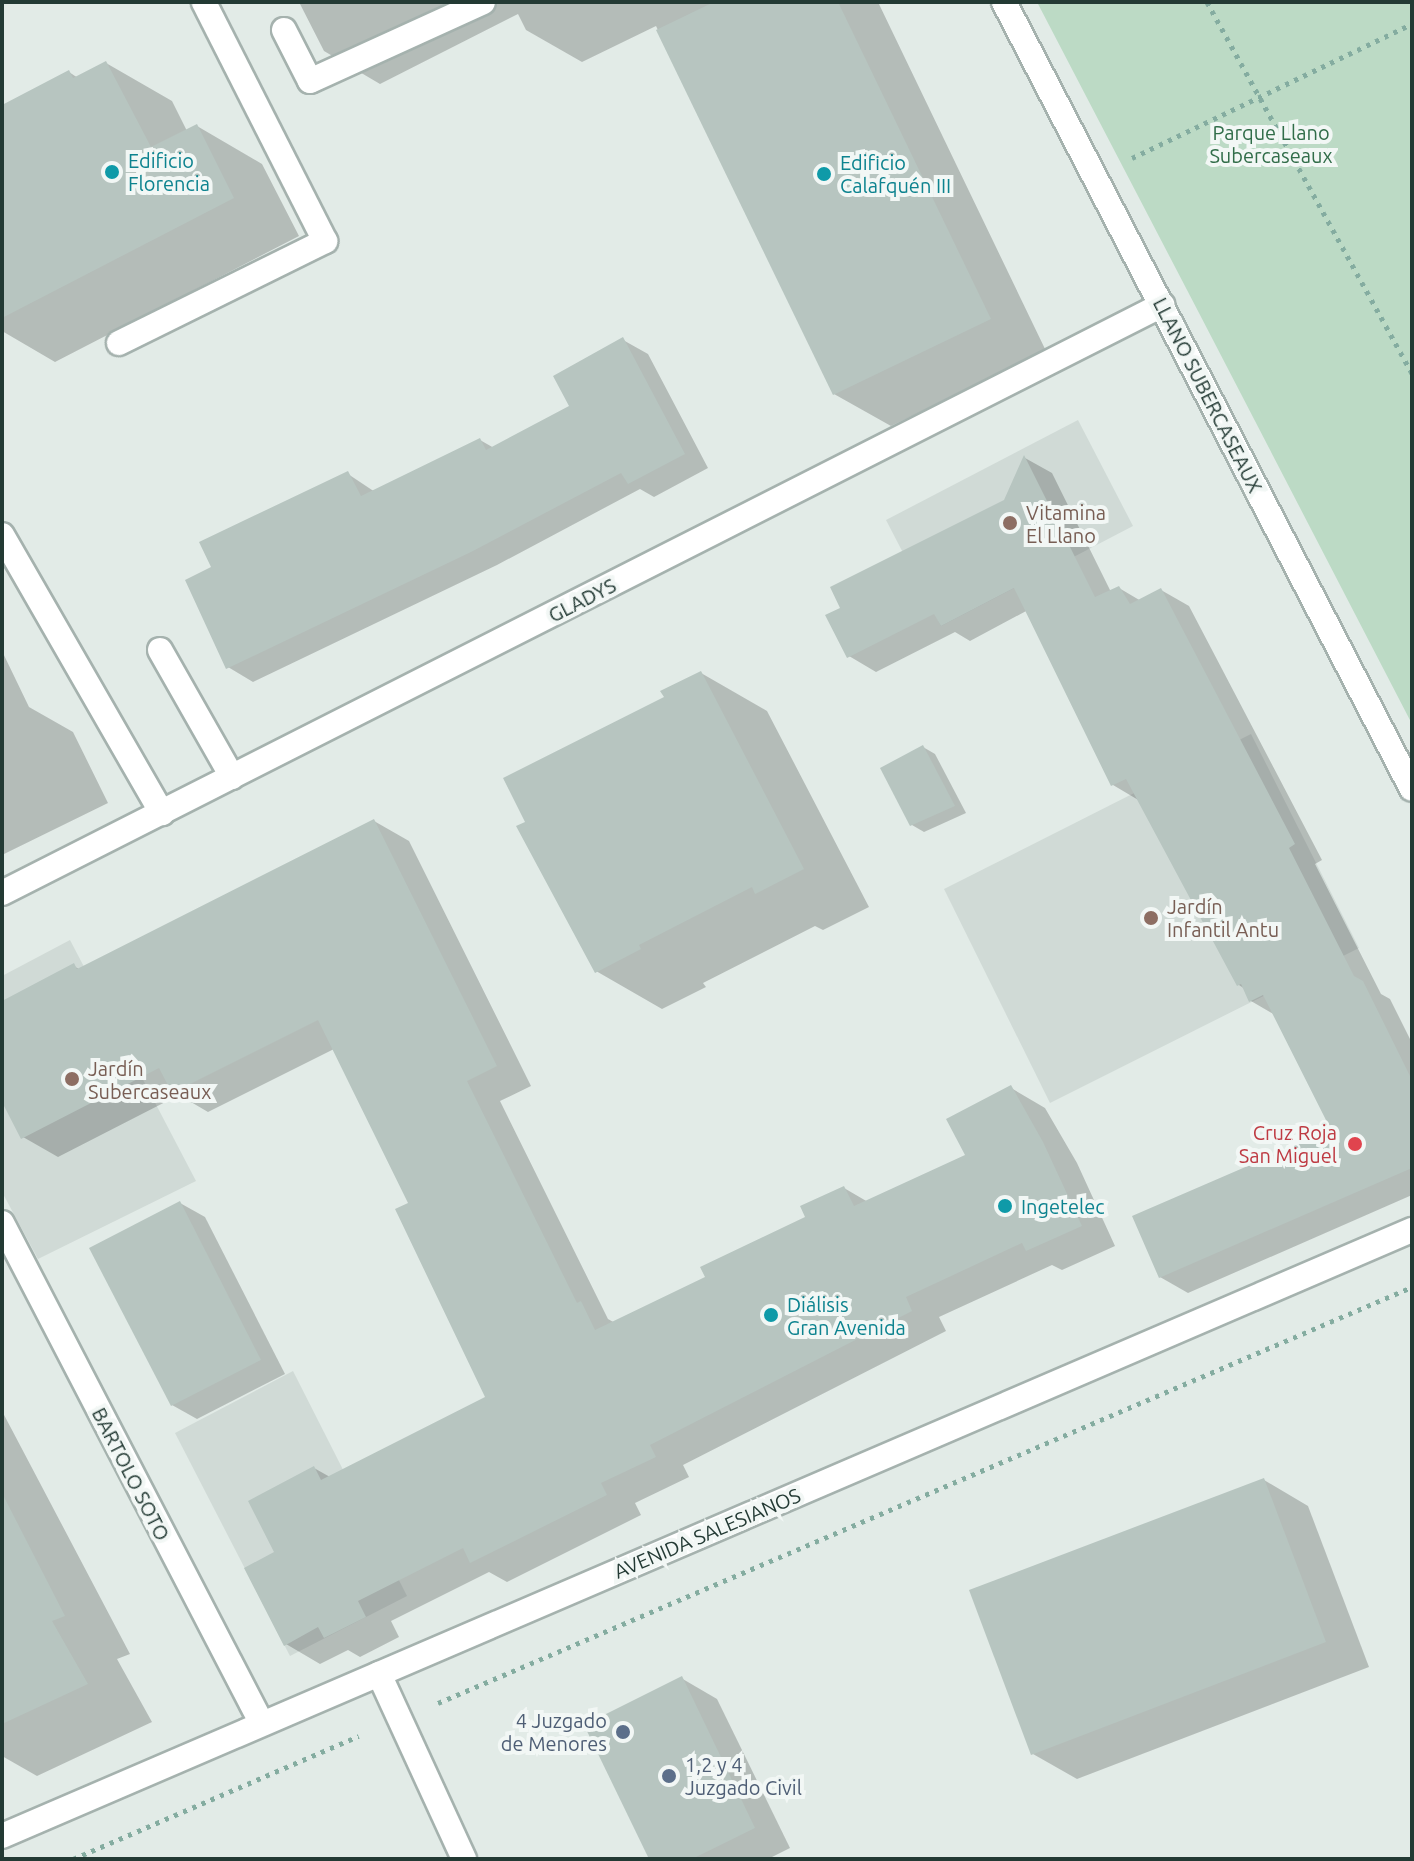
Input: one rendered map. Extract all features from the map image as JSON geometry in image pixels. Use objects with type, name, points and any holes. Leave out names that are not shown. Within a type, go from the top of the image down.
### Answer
[{"type":"street","points":[[119,343],[325,241],[204,2]]},
{"type":"street","points":[[284,30],[310,81],[483,2]]},
{"type":"street","name":"LLANO SUBERCASEAUX","points":[[1004,2],[1412,789]]},
{"type":"street","name":"GLADYS","points":[[2,893],[1162,305]]},
{"type":"street","points":[[2,535],[162,813]]},
{"type":"street","points":[[160,650],[232,777]]},
{"type":"street","name":"BARTOLO SOTO","points":[[2,1223],[262,1724]]},
{"type":"street","name":"AVENIDA SALESIANOS","points":[[2,1836],[1412,1230]]},
{"type":"street","points":[[379,1674],[464,1859]]},
{"type":"path","points":[[1207,2],[1412,374]]},
{"type":"path","points":[[1095,176],[1412,24]]},
{"type":"path","points":[[73,1859],[1412,1287]]},
{"type":"shaded area","name":"Vitamina El Llano","points":[[1078,420],[1133,526],[941,626],[886,520]]},
{"type":"shaded area","name":"Jardín Infantil Antu","points":[[1251,734],[1359,948],[1050,1103],[944,889]]},
{"type":"shaded area","name":"Jardín Subercaseaux","points":[[70,940],[196,1181],[38,1259],[2,1192],[2,976]]},
{"type":"shaded area","points":[[293,1371],[407,1596],[290,1656],[175,1433]]},
{"type":"green space","name":"Parque Llano Subercaseaux","points":[[1037,2],[1412,2],[1412,724],[1199,313]]},
{"type":"building","name":"Edificio Calafquén III","points":[[714,2],[838,2],[991,319],[833,395],[656,30]]},
{"type":"building","name":"Edificio Florencia","points":[[106,61],[151,147],[197,124],[234,198],[2,318],[2,105],[69,70],[73,78]]},
{"type":"building","points":[[623,337],[685,454],[628,484],[621,473],[471,552],[226,669],[185,580],[211,567],[199,542],[348,471],[361,496],[480,438],[486,450],[569,406],[553,376]]},
{"type":"building","points":[[1024,455],[1095,597],[1119,586],[1130,604],[1161,588],[1295,844],[1289,848],[1354,976],[1363,981],[1412,1080],[1412,1168],[1159,1278],[1132,1216],[1331,1130],[1263,995],[1249,1002],[1241,984],[1237,986],[1126,779],[1111,786],[1014,588],[941,626],[934,614],[847,658],[825,615],[840,608],[830,587],[1004,500]]},
{"type":"building","points":[[701,671],[804,869],[755,894],[752,887],[639,945],[641,949],[595,973],[516,826],[525,822],[503,778],[664,697],[660,691]]},
{"type":"building","points":[[923,745],[955,806],[910,826],[880,768]]},
{"type":"building","points":[[374,819],[497,1066],[467,1081],[577,1303],[581,1301],[595,1330],[705,1277],[700,1267],[805,1217],[800,1206],[844,1186],[854,1206],[965,1155],[946,1119],[1011,1085],[1043,1142],[1082,1226],[1026,1251],[1022,1243],[906,1297],[912,1311],[650,1445],[656,1457],[601,1483],[607,1495],[470,1563],[463,1548],[358,1601],[366,1617],[324,1638],[318,1627],[284,1646],[244,1568],[274,1552],[248,1501],[314,1466],[321,1480],[485,1397],[395,1209],[408,1203],[318,1020],[172,1093],[159,1068],[21,1139],[2,1102],[2,1001],[74,963],[77,969]]},
{"type":"building","points":[[180,1201],[261,1360],[171,1406],[89,1248]]},
{"type":"building","points":[[1264,1478],[1326,1642],[1031,1755],[969,1590]]},
{"type":"building","points":[[2,1493],[65,1616],[52,1621],[88,1684],[2,1724]]},
{"type":"building","name":"1,2 y 4 Juzgado Civil","points":[[682,1676],[755,1828],[692,1859],[649,1859],[584,1725]]},
{"type":"place","name":"Edificio Florencia","points":[[112,172]]},
{"type":"place","name":"Edificio Calafquén III","points":[[824,174]]},
{"type":"place","name":"Vitamina El Llano","points":[[1010,523]]},
{"type":"place","name":"Jardín Infantil Antu","points":[[1151,918]]},
{"type":"place","name":"Jardín Subercaseaux","points":[[72,1079]]},
{"type":"place","name":"Cruz Roja San Miguel","points":[[1355,1144]]},
{"type":"place","name":"Ingetelec","points":[[1005,1206]]},
{"type":"place","name":"Diálisis Gran Avenida","points":[[771,1315]]},
{"type":"place","name":"4 Juzgado de Menores","points":[[623,1732]]},
{"type":"place","name":"1,2 y 4 Juzgado Civil","points":[[669,1776]]}]
